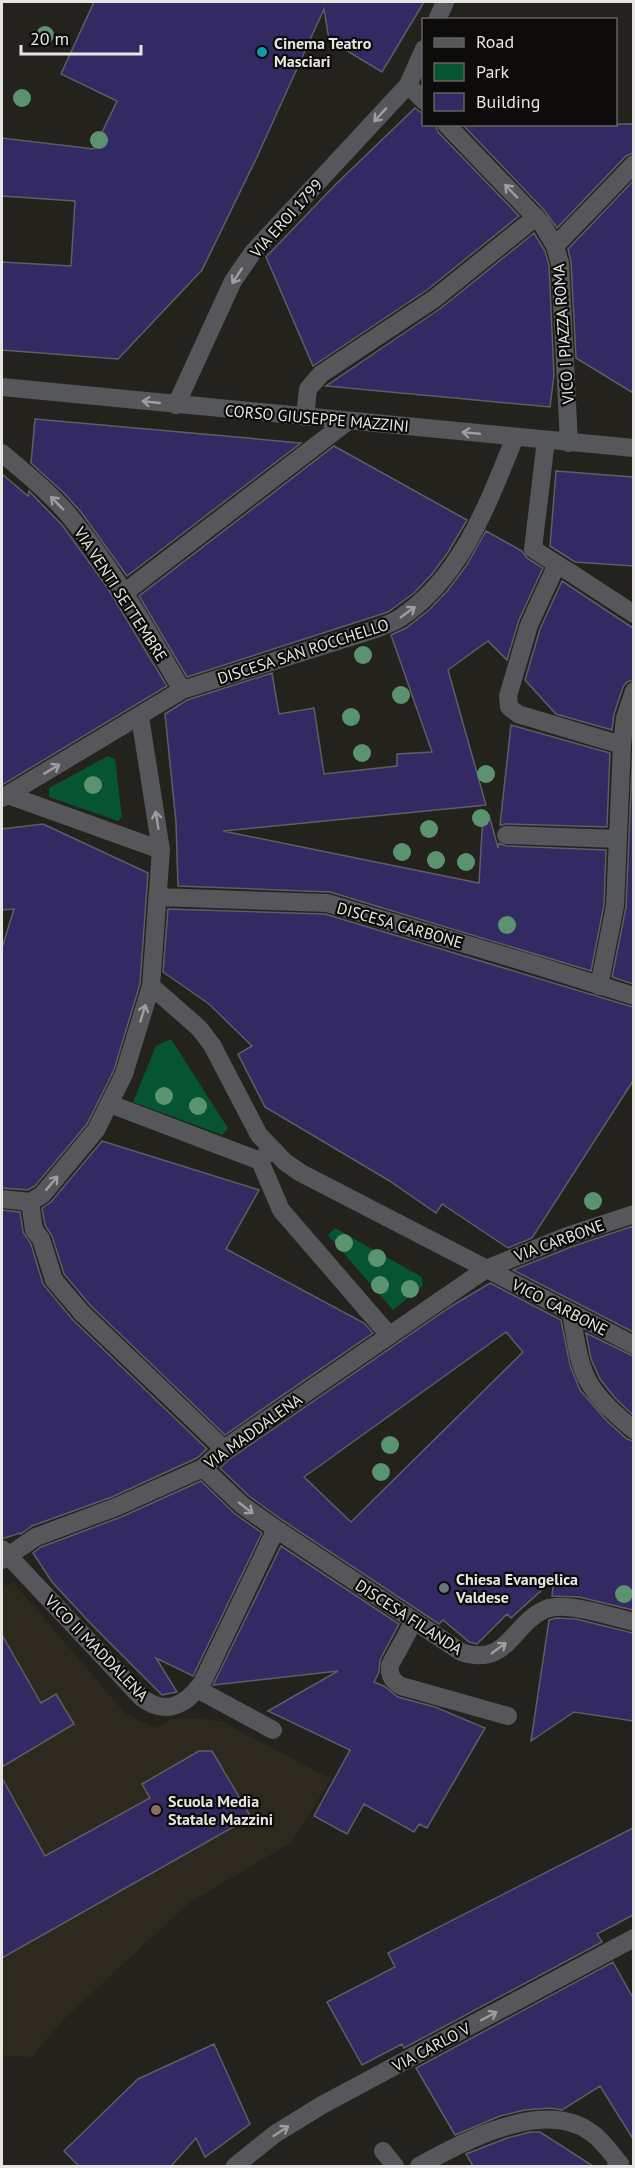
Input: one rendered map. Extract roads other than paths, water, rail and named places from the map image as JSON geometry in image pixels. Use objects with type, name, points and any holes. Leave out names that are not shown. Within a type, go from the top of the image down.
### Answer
[{"type":"street","points":[[438,18],[445,2]]},
{"type":"street","name":"VIA EROI 1799","points":[[177,405],[233,281],[254,252],[408,85],[422,51]]},
{"type":"street","points":[[408,85],[422,100]]},
{"type":"street","name":"VICO I PIAZZA ROMA","points":[[448,126],[536,217],[555,246],[560,263],[569,443]]},
{"type":"street","points":[[555,246],[633,164]]},
{"type":"street","points":[[305,417],[308,389],[321,374],[434,299],[536,217]]},
{"type":"street","name":"CORSO GIUSEPPE MAZZINI","points":[[2,387],[633,448]]},
{"type":"street","points":[[124,593],[348,421]]},
{"type":"street","name":"DISCESA SAN ROCCHELLO","points":[[5,796],[182,690],[370,631],[398,620],[422,602],[444,577],[474,531],[483,515],[515,437]]},
{"type":"street","points":[[546,440],[533,549],[633,614]]},
{"type":"street","name":"VIA VENTI SETTEMBRE","points":[[2,453],[44,489],[72,519],[124,593],[182,690]]},
{"type":"street","points":[[563,568],[529,625],[508,696],[509,707],[518,714],[622,745]]},
{"type":"street","points":[[599,986],[615,906],[622,745],[625,718],[633,691]]},
{"type":"street","points":[[2,1199],[30,1202],[42,1195],[96,1130],[124,1074],[151,986],[161,850],[140,717]]},
{"type":"street","points":[[5,796],[161,850]]},
{"type":"street","points":[[506,835],[618,839]]},
{"type":"street","name":"DISCESA CARBONE","points":[[159,897],[327,903],[633,996]]},
{"type":"street","points":[[151,986],[185,1014],[206,1036],[259,1135],[281,1210],[389,1335]]},
{"type":"street","points":[[110,1104],[266,1155]]},
{"type":"street","name":"VICO CARBONE","points":[[266,1155],[633,1345]]},
{"type":"street","points":[[30,1202],[34,1230],[41,1239],[54,1280],[82,1312],[224,1449]]},
{"type":"street","name":"VIA CARBONE","points":[[486,1269],[567,1236],[633,1214]]},
{"type":"street","name":"VIA MADDALENA","points":[[3,1555],[36,1537],[116,1507],[203,1468],[224,1449],[486,1269]]},
{"type":"street","points":[[571,1313],[587,1378],[598,1395],[633,1430]]},
{"type":"street","name":"DISCESA FILANDA","points":[[203,1468],[242,1505],[276,1529],[461,1652],[472,1656],[485,1657],[498,1650],[546,1609],[570,1608],[633,1622]]},
{"type":"street","name":"VICO II MADDALENA","points":[[3,1555],[148,1702],[160,1707],[172,1706],[186,1701],[197,1689],[276,1529]]},
{"type":"street","points":[[414,1621],[390,1665],[389,1673],[392,1680],[400,1686],[507,1716]]},
{"type":"street","points":[[197,1689],[273,1730]]},
{"type":"street","name":"VIA CARLO V","points":[[235,2166],[275,2134],[322,2105],[633,1938]]},
{"type":"street","points":[[419,2166],[456,2145],[512,2125],[553,2120],[567,2122],[591,2132],[600,2140],[618,2165]]},
{"type":"street","points":[[383,2151],[395,2166]]},
{"type":"place","name":"Cinema Teatro Masciari","points":[[262,52]]},
{"type":"place","name":"Chiesa Evangelica Valdese","points":[[444,1588]]},
{"type":"place","name":"Scuola Media Statale Mazzini","points":[[156,1810]]}]
